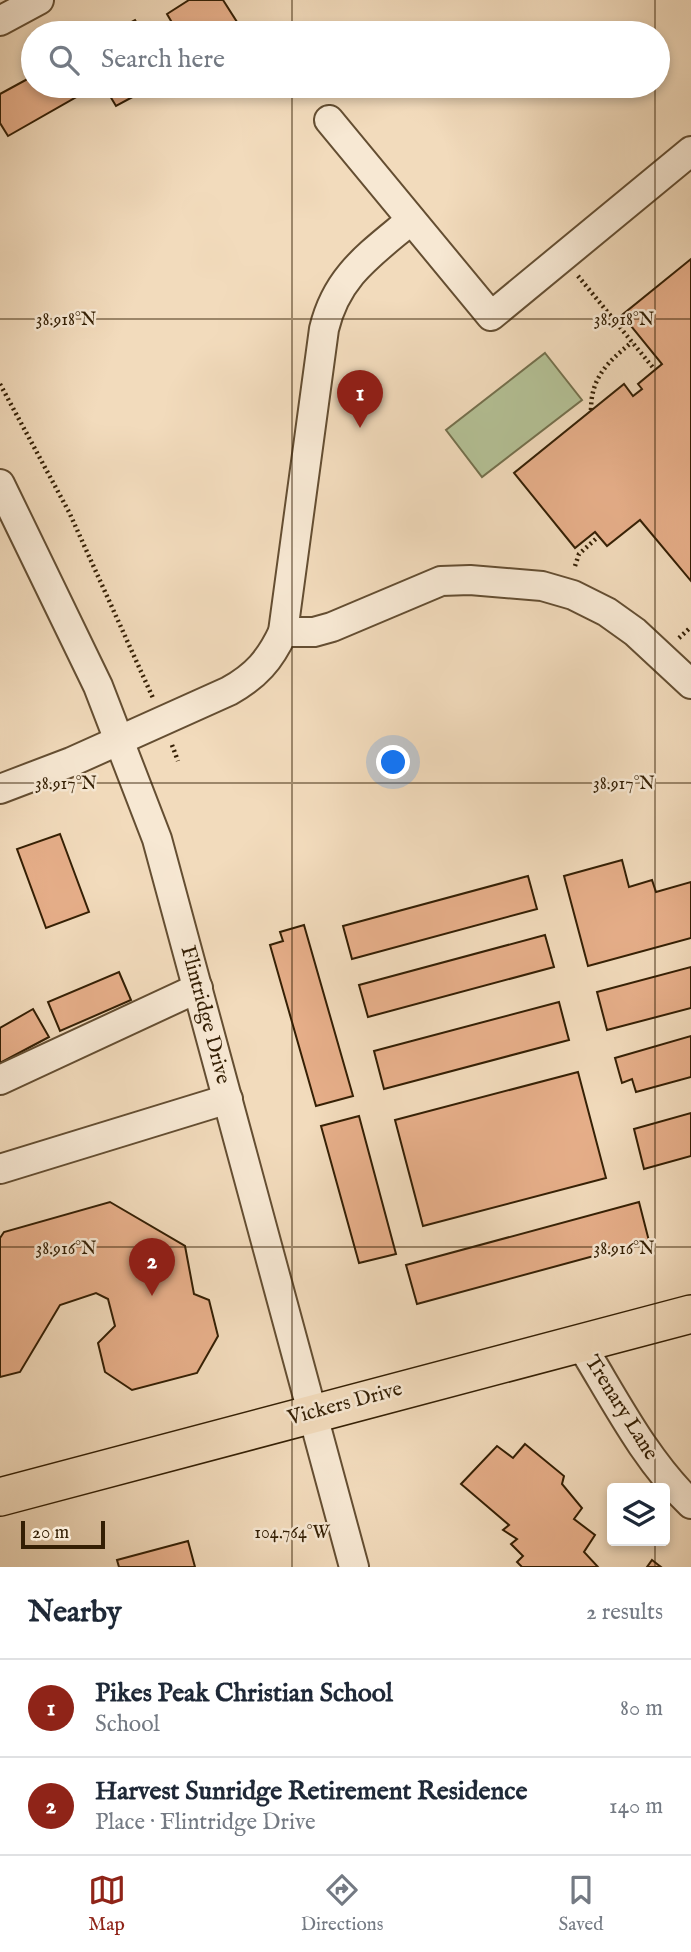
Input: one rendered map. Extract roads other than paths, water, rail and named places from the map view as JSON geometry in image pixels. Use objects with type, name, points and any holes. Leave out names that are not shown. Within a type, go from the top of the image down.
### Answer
[{"type":"main road","name":"Vickers Drive","points":[[0,1497],[313,1411],[691,1314]]},
{"type":"street","points":[[0,21],[39,0]]},
{"type":"street","points":[[330,120],[491,316],[691,151]]},
{"type":"street","points":[[0,789],[163,721],[250,679],[268,660],[283,632],[324,329],[331,302],[364,260],[411,220]]},
{"type":"street","name":"Flintridge Drive","points":[[0,484],[60,601],[120,741],[158,839],[354,1567]]},
{"type":"street","points":[[283,632],[314,632],[332,627],[441,581],[508,581],[573,595],[607,612],[635,632],[691,684]]},
{"type":"street","points":[[0,1080],[198,988]]},
{"type":"street","points":[[0,1169],[228,1099]]},
{"type":"street","name":"Trenary Lane","points":[[580,1343],[645,1448],[675,1489],[691,1504]]},
{"type":"place","name":"Pikes Peak Christian School","points":[[360,428]]},
{"type":"place","name":"Harvest Sunridge Retirement Residence","points":[[152,1296]]}]
